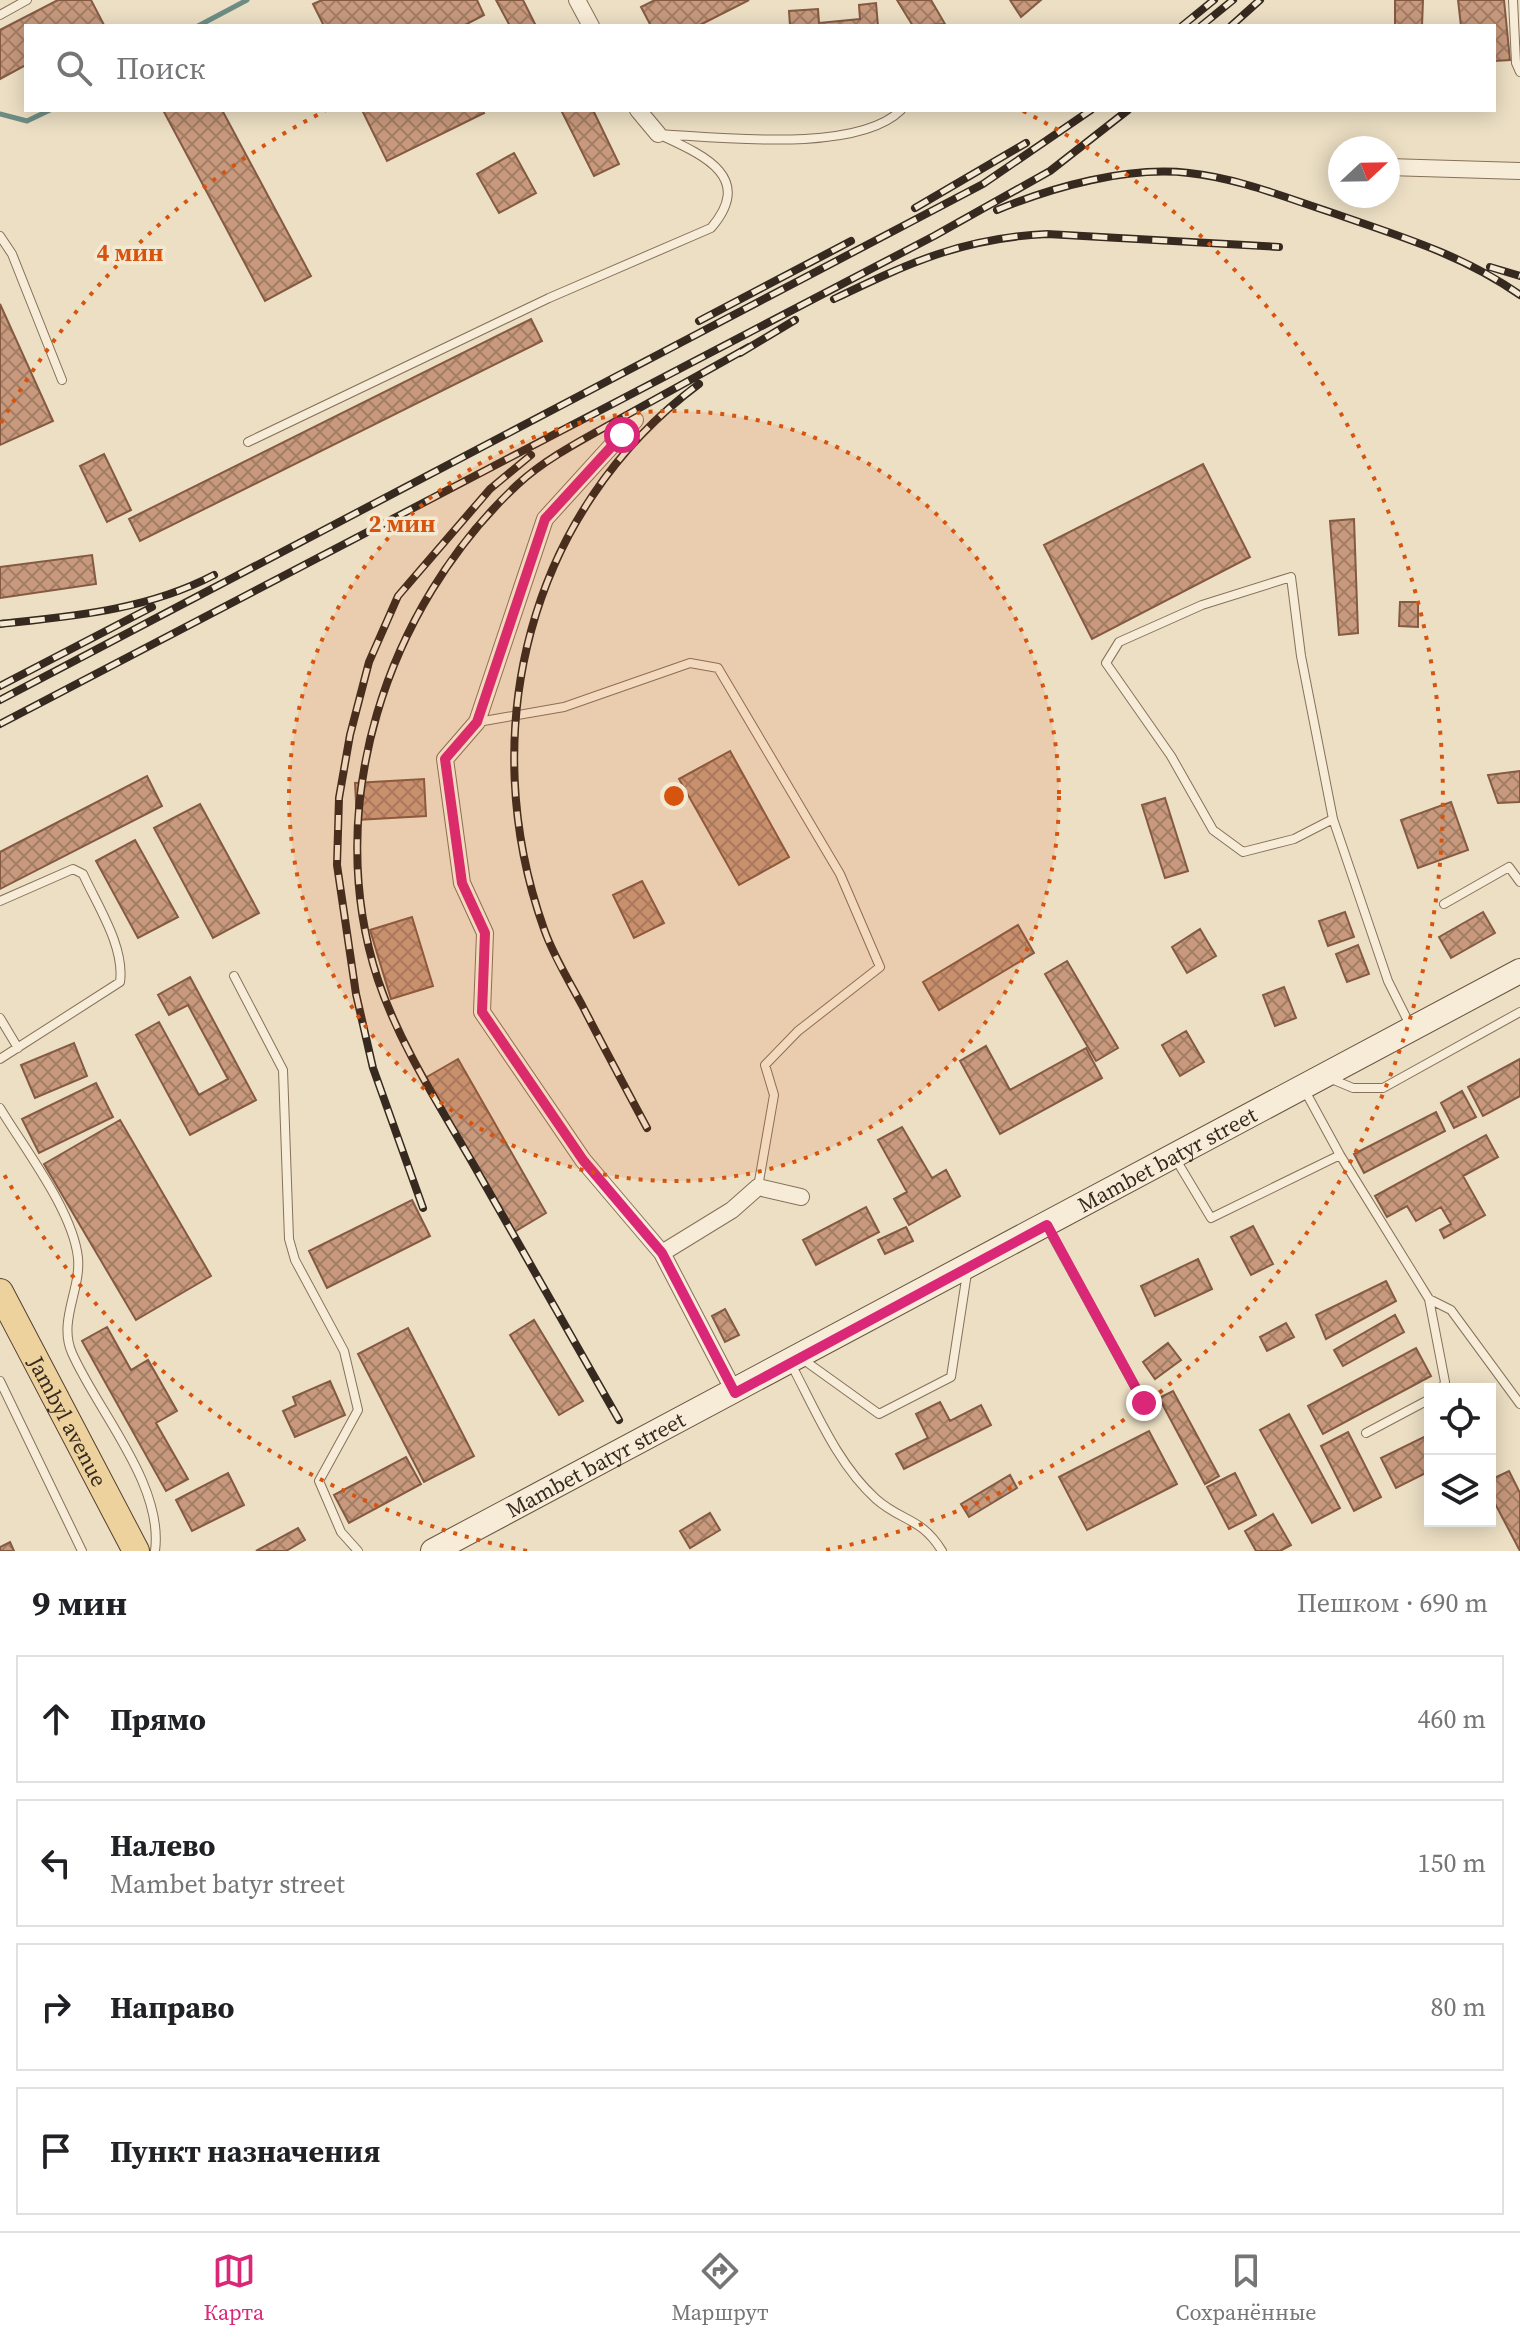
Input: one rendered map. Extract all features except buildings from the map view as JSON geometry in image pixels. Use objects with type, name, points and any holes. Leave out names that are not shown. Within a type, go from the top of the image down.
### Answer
[{"type":"main road","name":"Mambet batyr street","points":[[433,1551],[735,1393],[1520,971]]},
{"type":"main road","name":"Jambyl avenue","points":[[0,1292],[140,1550]]},
{"type":"street","points":[[577,0],[590,24]]},
{"type":"street","points":[[640,112],[658,134]]},
{"type":"street","points":[[1400,167],[1520,171]]},
{"type":"street","points":[[635,420],[545,519],[477,722],[445,759],[462,883],[485,933],[482,1012],[583,1160],[662,1253],[735,1393]]},
{"type":"street","points":[[662,1253],[732,1210],[758,1187],[801,1197]]},
{"type":"lane","points":[[0,15],[27,0]]},
{"type":"lane","points":[[1513,0],[1516,63],[1520,72]]},
{"type":"lane","points":[[658,134],[796,139],[883,124],[898,112]]},
{"type":"lane","points":[[248,442],[549,298],[711,228],[725,213],[729,193],[724,177],[704,155],[658,134]]},
{"type":"lane","points":[[0,236],[12,254],[62,380]]},
{"type":"lane","points":[[1333,819],[1294,839],[1243,852],[1213,830],[1171,756],[1106,663],[1119,642],[1202,605],[1291,577],[1301,656],[1333,819],[1388,981],[1412,1029]]},
{"type":"lane","points":[[477,722],[564,707],[690,663],[718,668],[746,712],[840,874],[880,967],[798,1031],[765,1065],[774,1095],[758,1187]]},
{"type":"lane","points":[[1444,904],[1509,867],[1520,882]]},
{"type":"lane","points":[[0,901],[57,874],[73,869],[83,874],[112,939],[122,970],[120,982],[0,1059]]},
{"type":"lane","points":[[234,976],[283,1070],[289,1239],[295,1260],[344,1351],[358,1410],[319,1481],[341,1532],[358,1551]]},
{"type":"lane","points":[[1445,1383],[1429,1299],[1340,1155],[1314,1082],[1353,1088],[1383,1088],[1520,1012]]},
{"type":"lane","points":[[0,1018],[18,1048]]},
{"type":"lane","points":[[0,1108],[56,1200],[78,1252],[79,1269],[66,1336],[147,1493],[158,1530],[140,1550]]},
{"type":"lane","points":[[1175,1158],[1211,1218],[1340,1155]]},
{"type":"lane","points":[[1047,1225],[1144,1403]]},
{"type":"lane","points":[[795,1360],[879,1414],[951,1377],[968,1267]]},
{"type":"lane","points":[[1429,1299],[1451,1310],[1520,1404]]},
{"type":"lane","points":[[795,1360],[839,1453],[862,1485],[878,1501],[930,1532],[942,1551]]},
{"type":"lane","points":[[0,1381],[82,1551]]},
{"type":"lane","points":[[1366,1433],[1424,1402]]},
{"type":"waterway","points":[[202,24],[247,0]]},
{"type":"waterway","points":[[0,114],[27,121],[46,112]]},
{"type":"railway","points":[[1184,24],[1214,0]]},
{"type":"railway","points":[[1203,24],[1233,0]]},
{"type":"railway","points":[[1233,24],[1260,0]]},
{"type":"railway","points":[[0,700],[983,184],[1088,112]]},
{"type":"railway","points":[[0,724],[934,236],[1050,171],[1125,112]]},
{"type":"railway","points":[[915,208],[1026,143]]},
{"type":"railway","points":[[997,210],[1091,180],[1141,173],[1207,175],[1278,194],[1428,247],[1475,268],[1520,295]]},
{"type":"railway","points":[[834,299],[937,254],[1017,236],[1047,234],[1279,247]]},
{"type":"railway","points":[[699,321],[851,241]]},
{"type":"railway","points":[[1490,267],[1520,276]]},
{"type":"railway","points":[[740,353],[795,320]]},
{"type":"railway","points":[[619,1420],[420,1073],[387,1004],[362,914],[357,847],[362,780],[377,714],[400,650],[432,590],[471,534],[517,485],[552,458],[749,347]]},
{"type":"railway","points":[[647,1128],[544,929],[524,855],[515,779],[517,704],[531,631],[556,561],[593,495],[640,436],[699,384]]},
{"type":"railway","points":[[423,1208],[373,1068],[356,994],[337,865],[339,798],[350,735],[369,662],[398,596],[490,489],[531,455]]},
{"type":"railway","points":[[0,624],[110,610],[163,596],[214,575]]},
{"type":"railway","points":[[0,686],[152,607]]},
{"type":"route","points":[[622,435],[545,519],[477,722],[445,759],[462,883],[485,933],[482,1012],[583,1160],[662,1253],[735,1393],[1047,1225],[1144,1403]]}]
